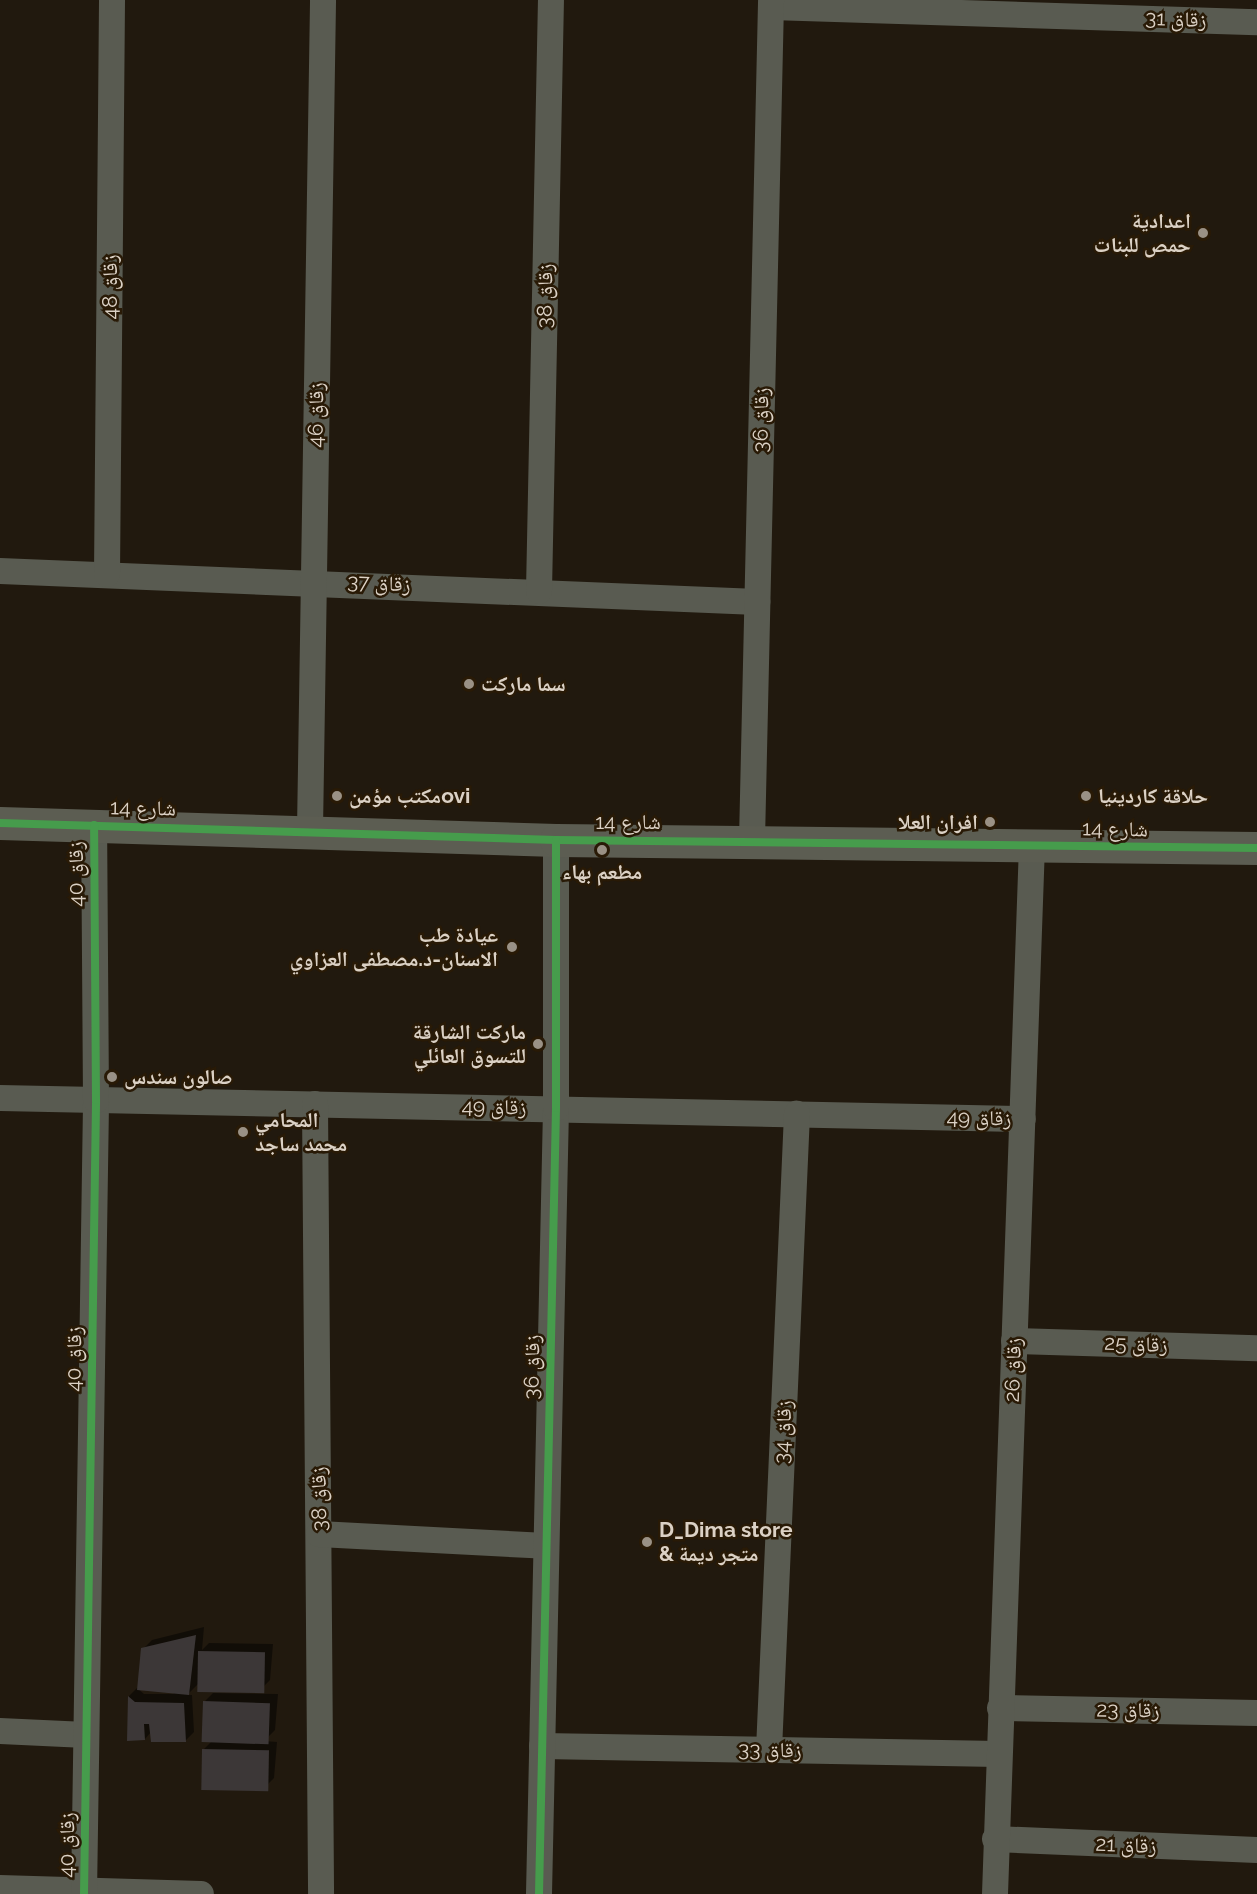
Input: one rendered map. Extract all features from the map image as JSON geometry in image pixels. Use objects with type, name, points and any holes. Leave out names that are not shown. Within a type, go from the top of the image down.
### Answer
[{"type":"street","name":"زقاق 48","points":[[107,574],[112,0]]},
{"type":"street","name":"زقاق 46","points":[[310,830],[323,0]]},
{"type":"street","name":"زقاق 38","points":[[539,591],[551,0]]},
{"type":"street","name":"زقاق 31","points":[[771,4],[1257,22]]},
{"type":"street","name":"زقاق 36","points":[[752,840],[771,4]]},
{"type":"street","name":"زقاق 37","points":[[0,571],[314,580],[757,602]]},
{"type":"street","name":"شارع 14","points":[[0,823],[310,830],[556,840],[752,840],[1257,848]]},
{"type":"street","name":"زقاق 40","points":[[84,1892],[96,1100],[94,825]]},
{"type":"street","name":"زقاق 36","points":[[539,1894],[556,1108],[556,840]]},
{"type":"street","name":"زقاق 26","points":[[995,1894],[994,1839],[1032,846]]},
{"type":"street","name":"زقاق 49","points":[[0,1098],[1023,1119]]},
{"type":"street","name":"زقاق 38","points":[[315,1104],[321,1894]]},
{"type":"street","name":"زقاق 34","points":[[769,1750],[797,1114]]},
{"type":"street","name":"زقاق 25","points":[[1014,1341],[1257,1348]]},
{"type":"street","points":[[319,1534],[546,1546]]},
{"type":"street","name":"زقاق 23","points":[[1000,1708],[1257,1713]]},
{"type":"street","points":[[0,1731],[86,1735]]},
{"type":"street","name":"زقاق 33","points":[[542,1746],[998,1754]]},
{"type":"street","name":"زقاق 21","points":[[994,1839],[1257,1850]]},
{"type":"street","points":[[0,1888],[201,1894]]},
{"type":"building","points":[[196,1635],[189,1695],[137,1690],[141,1648]]},
{"type":"building","points":[[198,1651],[265,1652],[264,1693],[197,1692]]},
{"type":"building","points":[[128,1696],[135,1702],[184,1703],[186,1742],[151,1742],[149,1724],[144,1724],[145,1740],[127,1741]]},
{"type":"building","points":[[203,1701],[270,1703],[269,1744],[202,1742]]},
{"type":"building","points":[[202,1749],[269,1750],[268,1791],[201,1790]]},
{"type":"cycle path","points":[[0,823],[556,840],[1257,848]]},
{"type":"cycle path","points":[[84,1894],[96,1100],[94,825]]},
{"type":"cycle path","points":[[539,1894],[556,1108],[556,840]]},
{"type":"place","name":"اعدادية حمص للبنات","points":[[1203,233]]},
{"type":"place","name":"سما ماركت","points":[[469,684]]},
{"type":"place","name":"مكتب مؤمنovi","points":[[337,796]]},
{"type":"place","name":"حلاقة كاردينيا","points":[[1086,796]]},
{"type":"place","name":"افران العلا","points":[[990,822]]},
{"type":"place","name":"مطعم بهاء","points":[[602,850]]},
{"type":"place","name":"عيادة طب الاسنان-د.مصطفى العزاوي","points":[[512,947]]},
{"type":"place","name":"ماركت الشارقة للتسوق العائلي","points":[[538,1044]]},
{"type":"place","name":"صالون سندس","points":[[112,1077]]},
{"type":"place","name":"المحامي محمد ساجد","points":[[243,1132]]},
{"type":"place","name":"D_Dima store & متجر ديمة","points":[[647,1542]]}]
